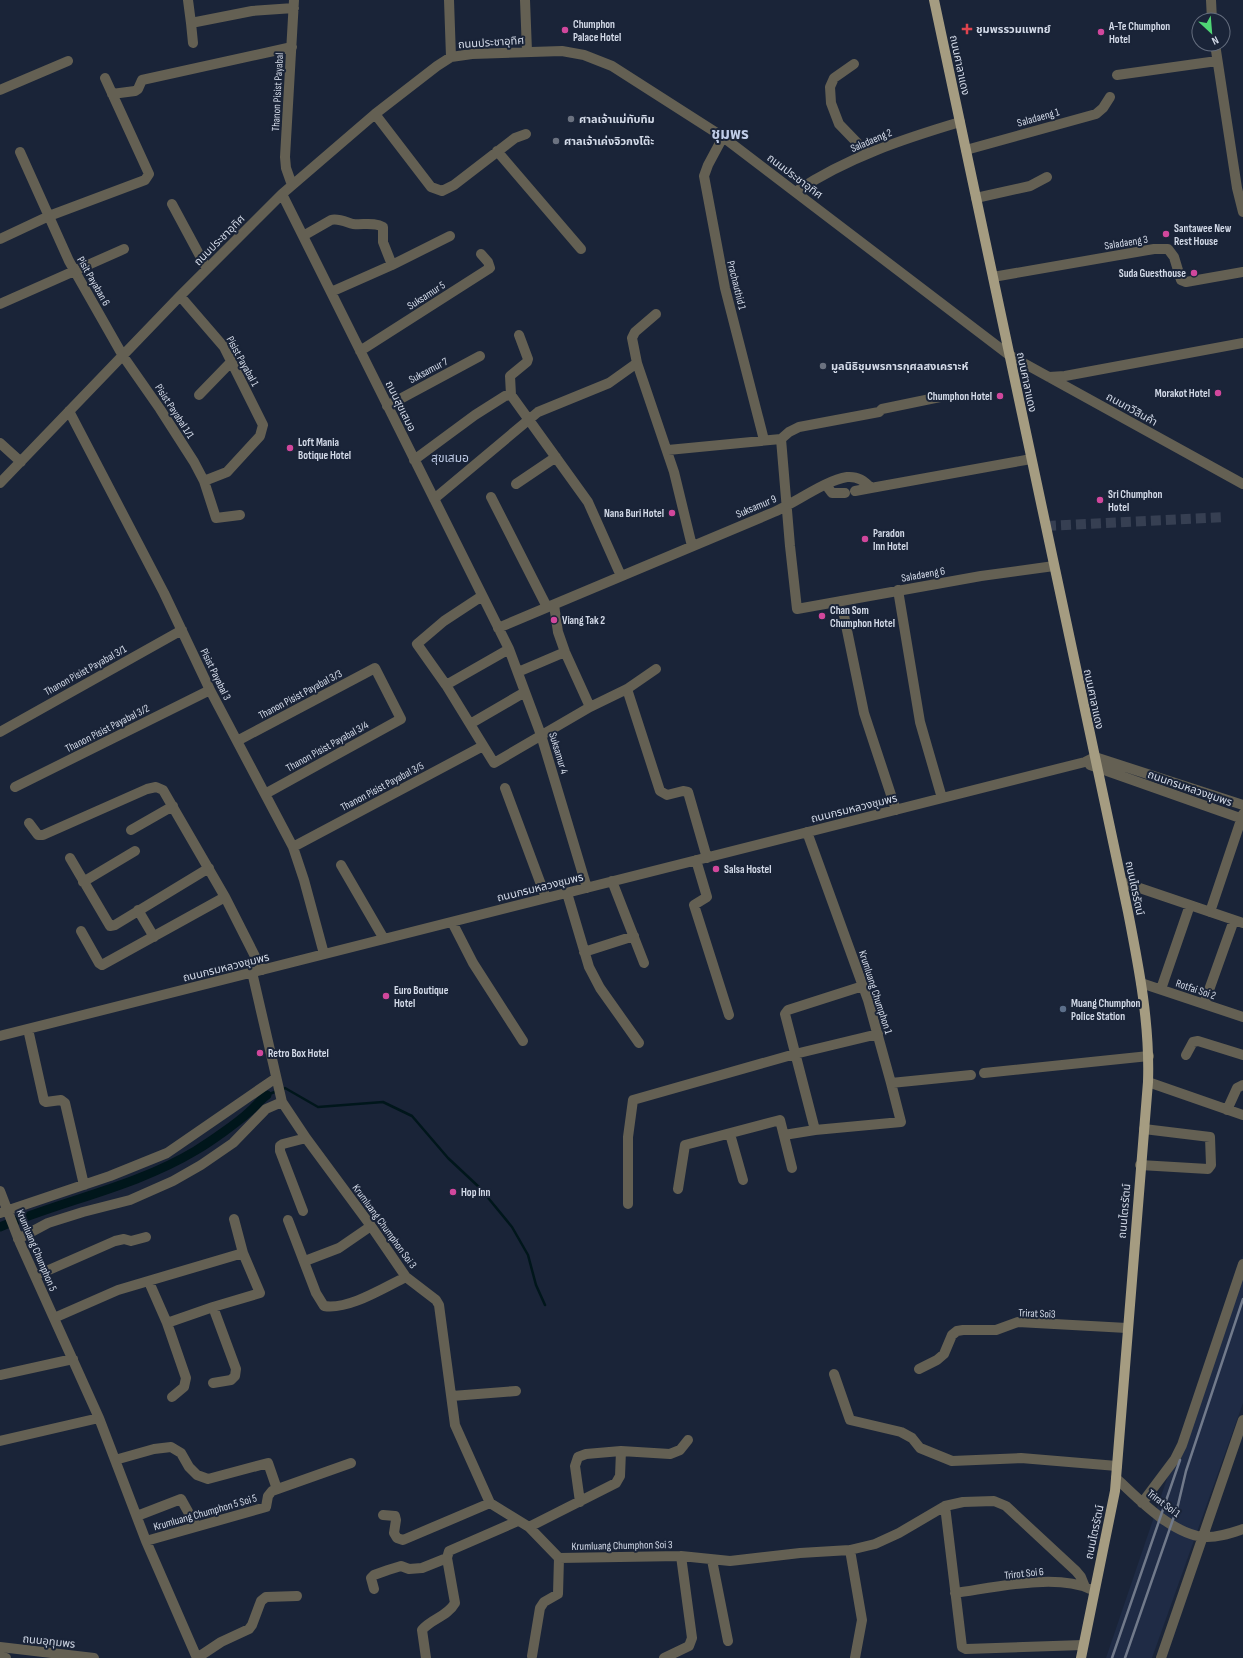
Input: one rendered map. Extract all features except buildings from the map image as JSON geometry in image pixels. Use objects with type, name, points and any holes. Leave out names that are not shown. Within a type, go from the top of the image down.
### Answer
[{"type":"main road","name":"ถนนศาลาแดง","points":[[934,0],[1054,566],[1090,760],[1097,768]]},
{"type":"main road","name":"ถนนไตรรัตน์","points":[[1081,1658],[1091,1587],[1115,1491],[1149,1056],[1141,982],[1122,882],[1097,768]]},
{"type":"street","points":[[188,0],[193,43]]},
{"type":"street","points":[[449,0],[451,57]]},
{"type":"street","points":[[525,0],[527,51]]},
{"type":"street","points":[[1211,0],[1212,12]]},
{"type":"street","points":[[191,24],[252,10],[294,4]]},
{"type":"street","name":"Thanon Pisist Payabal","points":[[292,185],[286,168],[285,157],[294,4]]},
{"type":"street","points":[[112,94],[135,91],[138,89],[142,80],[146,78],[168,75],[292,47]]},
{"type":"street","name":"ถนนประชาอุทิศ","points":[[0,483],[180,296],[282,194],[375,114],[451,57],[527,51],[562,51],[600,60],[628,75],[723,137],[797,191],[1009,355]]},
{"type":"street","points":[[1216,52],[1237,188],[1243,212]]},
{"type":"street","points":[[0,90],[68,61]]},
{"type":"street","points":[[1117,75],[1217,61]]},
{"type":"street","points":[[854,64],[834,78],[830,87],[831,103],[838,124],[868,154]]},
{"type":"street","points":[[0,239],[49,216],[145,180],[149,174],[105,78]]},
{"type":"street","name":"Saladaeng 1","points":[[966,150],[1096,114],[1103,108],[1110,97]]},
{"type":"street","points":[[375,114],[402,152],[436,190],[448,190],[515,138],[526,134]]},
{"type":"street","name":"Saladaeng 2","points":[[797,191],[818,177],[868,154],[917,135],[960,122]]},
{"type":"street","name":"Prachauthid 1","points":[[723,137],[708,165],[704,176],[724,282],[764,440]]},
{"type":"street","points":[[497,151],[581,249]]},
{"type":"street","name":"Pisit Payaban 6","points":[[20,152],[74,271],[123,356]]},
{"type":"street","points":[[976,198],[1030,186],[1047,177]]},
{"type":"street","name":"ถนนสุขเสมอ","points":[[282,194],[498,628]]},
{"type":"street","points":[[172,204],[207,269]]},
{"type":"street","points":[[303,236],[335,219],[355,224],[379,225],[383,227],[383,242],[392,265]]},
{"type":"street","points":[[331,292],[392,265],[450,236]]},
{"type":"street","points":[[0,304],[124,249]]},
{"type":"street","name":"Saladaeng 3","points":[[992,276],[1154,249],[1168,249],[1174,256],[1181,280],[1186,282],[1243,272]]},
{"type":"street","name":"Suksamur 5","points":[[360,351],[490,268],[488,262],[481,254]]},
{"type":"street","name":"Pisist Payabal 1","points":[[180,296],[224,347],[263,425],[260,436],[227,472],[204,481]]},
{"type":"street","points":[[656,314],[635,332],[632,338],[637,363],[668,450],[692,546]]},
{"type":"street","points":[[519,335],[528,359],[527,362],[510,376],[511,395],[588,502],[621,576]]},
{"type":"street","points":[[1049,377],[1065,376],[1243,343]]},
{"type":"street","name":"ถนนทวีสินค้า","points":[[1009,355],[1243,484]]},
{"type":"street","name":"Pisist Payabal 1/1","points":[[123,356],[160,409],[194,462],[204,481],[216,518],[240,515]]},
{"type":"street","name":"Suksamur 7","points":[[387,406],[480,356]]},
{"type":"street","points":[[199,395],[231,362]]},
{"type":"street","points":[[434,499],[544,408],[610,384],[637,363]]},
{"type":"street","points":[[414,460],[475,415],[505,396],[511,395]]},
{"type":"street","points":[[668,450],[781,439],[789,432],[799,427],[879,412],[882,409],[940,397]]},
{"type":"street","name":"Pisist Payabal 3","points":[[69,411],[182,630],[210,690],[293,847],[304,880],[324,954]]},
{"type":"street","points":[[781,439],[788,506]]},
{"type":"street","points":[[0,443],[21,462]]},
{"type":"street","points":[[516,484],[556,457]]},
{"type":"street","points":[[826,485],[832,493],[850,492],[1031,459]]},
{"type":"street","name":"Suksamur 9","points":[[498,628],[788,506],[826,485],[847,477],[863,480],[871,488]]},
{"type":"street","points":[[491,497],[551,606],[565,652],[590,707]]},
{"type":"street","name":"Saladaeng 6","points":[[788,506],[790,546],[797,609],[898,590],[1054,566]]},
{"type":"street","points":[[898,590],[920,722],[942,798]]},
{"type":"street","points":[[482,596],[444,621],[417,644],[446,685],[494,763],[590,707],[627,688],[656,669]]},
{"type":"street","points":[[841,601],[864,713],[896,810]]},
{"type":"street","name":"Suksamur 4","points":[[498,628],[509,649],[541,735],[587,888]]},
{"type":"street","name":"Thanon Pisist Payabal 3/1","points":[[0,732],[182,630]]},
{"type":"street","points":[[446,685],[509,649]]},
{"type":"street","points":[[518,672],[565,652]]},
{"type":"street","name":"Thanon Pisist Payabal 3/3","points":[[237,741],[375,668],[401,719]]},
{"type":"street","points":[[627,688],[660,792],[667,795],[684,791],[688,792],[707,858]]},
{"type":"street","name":"Thanon Pisist Payabal 3/2","points":[[15,787],[210,690]]},
{"type":"street","points":[[470,724],[525,692]]},
{"type":"street","name":"Thanon Pisist Payabal 3/4","points":[[265,794],[401,719]]},
{"type":"street","name":"Thanon Pisist Payabal 3/5","points":[[293,847],[483,746]]},
{"type":"street","name":"ถนนกรมหลวงชุมพร","points":[[0,1036],[1090,760],[1184,785],[1243,805]]},
{"type":"street","name":"ถนนกรมหลวงชุมพร","points":[[1097,768],[1242,817]]},
{"type":"street","points":[[1179,796],[1184,785]]},
{"type":"street","name":"Krumluang Chumphon Soi 3","points":[[29,823],[38,834],[43,835],[156,787],[163,790],[225,897],[257,971],[276,1080],[282,1100],[306,1138],[371,1226],[406,1277],[439,1305],[455,1425],[490,1503],[529,1527],[559,1558],[681,1556],[730,1561],[800,1553],[850,1550],[875,1544],[899,1533],[945,1506],[963,1502],[994,1501],[1006,1506],[1076,1571],[1091,1587]]},
{"type":"street","points":[[505,788],[546,898]]},
{"type":"street","points":[[131,830],[173,806]]},
{"type":"street","points":[[1210,912],[1242,817]]},
{"type":"street","name":"Krumluang Chumphon 1","points":[[807,832],[863,986],[878,1034],[901,1122],[815,1130]]},
{"type":"street","points":[[83,882],[135,851]]},
{"type":"street","points":[[70,858],[110,926],[209,868]]},
{"type":"street","points":[[696,860],[707,897],[694,905],[729,1015]]},
{"type":"street","points":[[341,865],[384,939]]},
{"type":"street","points":[[612,881],[644,963]]},
{"type":"street","points":[[1122,882],[1238,921],[1204,1004]]},
{"type":"street","points":[[567,893],[589,967],[600,988],[639,1043]]},
{"type":"street","points":[[81,931],[99,963],[102,965],[225,897]]},
{"type":"street","points":[[1161,989],[1190,905]]},
{"type":"street","points":[[138,910],[154,937]]},
{"type":"street","points":[[452,922],[473,963],[523,1041]]},
{"type":"street","points":[[584,952],[634,936]]},
{"type":"street","name":"Rotfai Soi 2","points":[[1141,982],[1243,1018]]},
{"type":"street","points":[[784,1135],[815,1130],[785,1014],[788,1010],[863,986]]},
{"type":"street","points":[[28,1029],[44,1101],[61,1100],[65,1103],[84,1185]]},
{"type":"street","points":[[628,1204],[628,1137],[633,1100],[795,1054],[878,1034]]},
{"type":"street","points":[[1186,1055],[1193,1042],[1198,1041],[1243,1055]]},
{"type":"street","points":[[984,1073],[1149,1056]]},
{"type":"street","points":[[891,1083],[971,1075]]},
{"type":"street","points":[[5,1212],[84,1185],[167,1153],[276,1080]]},
{"type":"street","points":[[1148,1082],[1243,1116]]},
{"type":"street","points":[[1227,1110],[1237,1088],[1243,1085]]},
{"type":"street","points":[[18,1238],[48,1224],[83,1212],[130,1200],[173,1181],[201,1165],[233,1143],[266,1109],[282,1100]]},
{"type":"street","points":[[678,1189],[685,1145],[780,1120],[792,1168]]},
{"type":"street","points":[[1140,1166],[1208,1170],[1211,1165],[1210,1137],[1144,1129]]},
{"type":"street","points":[[730,1134],[743,1180]]},
{"type":"street","points":[[303,1211],[280,1150],[280,1146],[306,1138]]},
{"type":"street","name":"Krumluang Chumphon 5","points":[[0,1191],[5,1212],[99,1418],[146,1541],[197,1658]]},
{"type":"street","points":[[167,1323],[213,1306],[260,1293],[243,1253],[234,1219]]},
{"type":"street","points":[[288,1220],[316,1293],[324,1306],[331,1307],[349,1304],[406,1277]]},
{"type":"street","points":[[305,1261],[339,1248],[371,1226]]},
{"type":"street","points":[[35,1276],[115,1241],[124,1239],[131,1241],[146,1237]]},
{"type":"street","points":[[54,1318],[118,1290],[243,1253]]},
{"type":"street","points":[[1142,1502],[1175,1459],[1182,1445],[1243,1264]]},
{"type":"street","points":[[149,1282],[167,1323],[186,1378],[184,1387],[172,1397]]},
{"type":"street","points":[[213,1306],[236,1369],[235,1376],[231,1380],[213,1383]]},
{"type":"street","name":"Trirat Soi3","points":[[919,1369],[937,1360],[944,1354],[952,1335],[957,1331],[996,1330],[1018,1322],[1127,1328]]},
{"type":"street","points":[[0,1376],[72,1360]]},
{"type":"street","points":[[834,1374],[850,1420],[901,1432],[912,1438],[920,1448],[952,1461],[1021,1458],[1117,1466]]},
{"type":"street","points":[[452,1396],[516,1392]]},
{"type":"street","points":[[0,1441],[99,1418]]},
{"type":"street","points":[[1161,1658],[1204,1537],[1243,1420]]},
{"type":"street","points":[[580,1502],[575,1466],[578,1457],[586,1454],[621,1451],[670,1454],[680,1450],[688,1440]]},
{"type":"street","points":[[115,1460],[154,1449],[171,1447],[181,1453],[189,1467],[197,1475],[208,1479],[268,1463],[277,1489],[351,1463]]},
{"type":"street","points":[[529,1527],[619,1481],[621,1451]]},
{"type":"street","name":"Trirat Soi 1","points":[[1116,1478],[1160,1518],[1177,1528],[1204,1537]]},
{"type":"street","name":"Krumluang Chumphon 5 Soi 5","points":[[146,1541],[266,1507],[268,1496],[272,1491],[277,1489]]},
{"type":"street","points":[[137,1516],[181,1499],[196,1526]]},
{"type":"street","points":[[383,1515],[395,1516],[396,1520],[394,1533],[397,1538],[403,1540],[490,1503]]},
{"type":"street","points":[[945,1506],[960,1643],[962,1647],[966,1649],[1083,1645]]},
{"type":"street","points":[[426,1658],[422,1630],[431,1621],[451,1610],[455,1603],[447,1558],[451,1548],[518,1521]]},
{"type":"street","points":[[1204,1537],[1225,1535],[1243,1529]]},
{"type":"street","points":[[850,1550],[862,1620],[856,1658]]},
{"type":"street","points":[[664,1658],[692,1643],[692,1630],[681,1556]]},
{"type":"street","points":[[374,1589],[371,1578],[374,1575],[401,1566],[409,1568],[422,1568],[447,1558]]},
{"type":"street","points":[[532,1656],[540,1608],[544,1602],[558,1594],[559,1558]]},
{"type":"street","points":[[712,1560],[728,1641]]},
{"type":"street","name":"Trirot Soi 6","points":[[955,1593],[1052,1582],[1091,1587]]},
{"type":"street","points":[[197,1658],[221,1642],[249,1629],[252,1625],[261,1600],[266,1597],[297,1596]]},
{"type":"street","name":"ถนนอุทุมพร","points":[[0,1647],[94,1658]]},
{"type":"street","points":[[0,1657],[6,1658]]},
{"type":"shaded area","points":[[1243,1255],[1243,1403],[1152,1658],[1106,1658]]},
{"type":"waterway","points":[[282,1090],[285,1088],[318,1107],[383,1102],[412,1116],[448,1158],[480,1188],[512,1227],[528,1255],[536,1285],[545,1305]]},
{"type":"waterway","points":[[267,1095],[277,1091]]},
{"type":"waterway","points":[[0,1227],[24,1217],[124,1184],[172,1163],[208,1143],[244,1116],[267,1095]]},
{"type":"tunnel","points":[[1046,526],[1224,517]]},
{"type":"railway","points":[[1125,1658],[1178,1505],[1186,1471],[1243,1299]]},
{"type":"railway","points":[[1112,1658],[1180,1460]]},
{"type":"place","name":"ชุมพรรวมแพทย์","points":[[967,29]]},
{"type":"place","name":"Chumphon Palace Hotel","points":[[565,30]]},
{"type":"place","name":"A-Te Chumphon Hotel","points":[[1101,32]]},
{"type":"place","name":"ศาลเจ้าแม่ทับทิม","points":[[571,119]]},
{"type":"place","name":"ศาลเจ้าเค่งจิวกงโต๊ะ","points":[[556,141]]},
{"type":"place","name":"Santawee New Rest House","points":[[1166,234]]},
{"type":"place","name":"Suda Guesthouse","points":[[1194,273]]},
{"type":"place","name":"มูลนิธิชุมพรการกุศลสงเคราะห์","points":[[823,366]]},
{"type":"place","name":"Morakot Hotel","points":[[1218,393]]},
{"type":"place","name":"Chumphon Hotel","points":[[1000,396]]},
{"type":"place","name":"Loft Mania Botique Hotel","points":[[290,448]]},
{"type":"place","name":"Sri Chumphon Hotel","points":[[1100,500]]},
{"type":"place","name":"Nana Buri Hotel","points":[[672,513]]},
{"type":"place","name":"Paradon Inn Hotel","points":[[865,539]]},
{"type":"place","name":"Chan Som Chumphon Hotel","points":[[822,616]]},
{"type":"place","name":"Viang Tak 2","points":[[554,620]]},
{"type":"place","name":"Salsa Hostel","points":[[716,869]]},
{"type":"place","name":"Euro Boutique Hotel","points":[[386,996]]},
{"type":"place","name":"Muang Chumphon Police Station","points":[[1063,1009]]},
{"type":"place","name":"Retro Box Hotel","points":[[260,1053]]},
{"type":"place","name":"Hop Inn","points":[[453,1192]]},
{"type":"district","name":"ชุมพร","points":[[730,134]]},
{"type":"district","name":"สุขเสมอ","points":[[450,458]]}]
